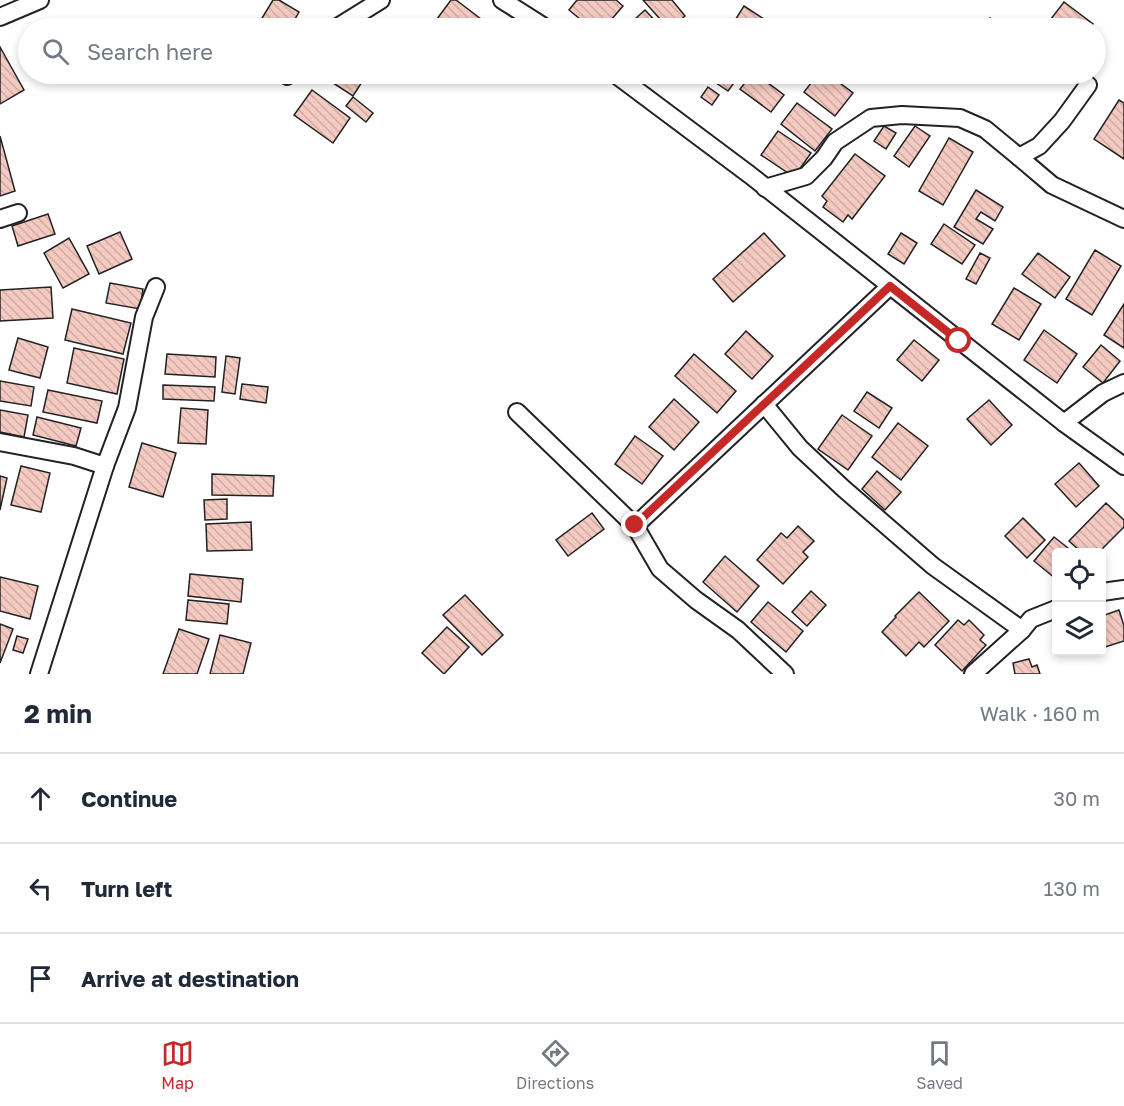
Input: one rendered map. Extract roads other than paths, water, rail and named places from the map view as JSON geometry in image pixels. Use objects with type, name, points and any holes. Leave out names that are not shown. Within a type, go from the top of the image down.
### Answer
[{"type":"street","points":[[0,17],[40,0]]},
{"type":"street","points":[[352,18],[381,0]]},
{"type":"street","points":[[502,0],[530,18]]},
{"type":"street","points":[[628,84],[765,188],[1064,423],[1124,466]]},
{"type":"street","points":[[1019,157],[1039,146],[1062,122],[1088,84]]},
{"type":"street","points":[[765,188],[806,176],[824,158],[835,142],[871,118],[902,115],[960,118],[985,129],[1052,185],[1124,219]]},
{"type":"street","points":[[0,219],[18,213]]},
{"type":"street","points":[[635,525],[890,286]]},
{"type":"street","points":[[39,674],[105,466],[127,408],[144,317],[156,287]]},
{"type":"street","points":[[1064,423],[1103,393],[1124,383]]},
{"type":"street","points":[[764,405],[800,448],[843,489],[933,566],[1022,630]]},
{"type":"street","points":[[517,412],[635,525],[660,569],[696,600],[738,630],[786,674]]},
{"type":"street","points":[[0,442],[74,456],[105,466]]},
{"type":"street","points":[[1106,591],[1124,589]]},
{"type":"street","points":[[974,674],[1031,619],[1052,611]]}]
